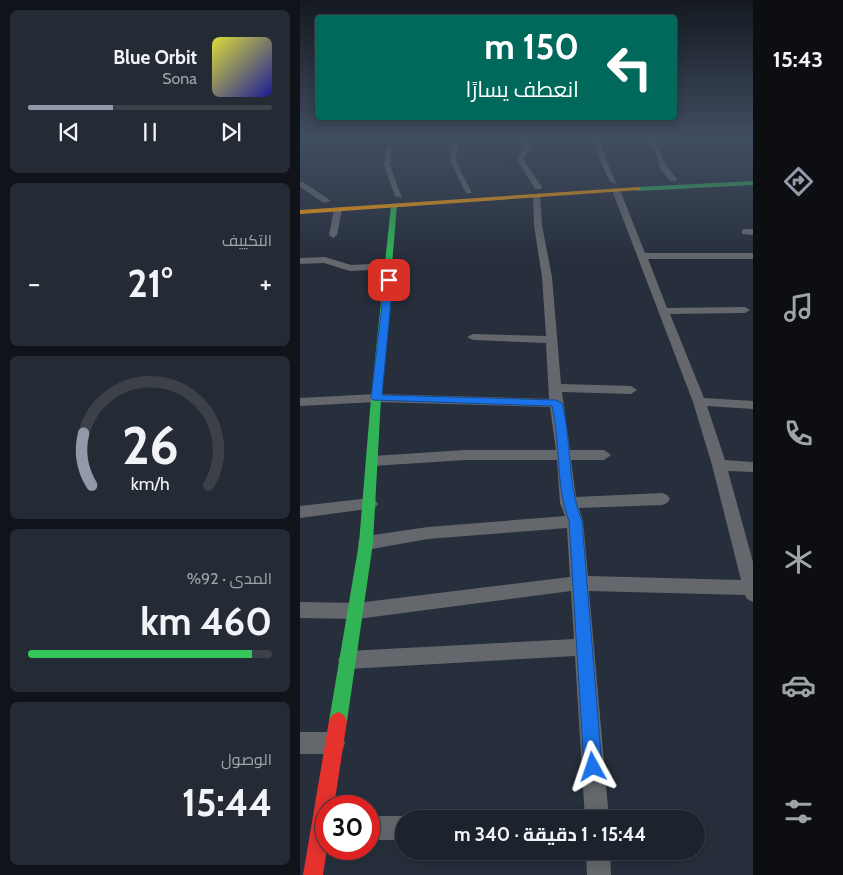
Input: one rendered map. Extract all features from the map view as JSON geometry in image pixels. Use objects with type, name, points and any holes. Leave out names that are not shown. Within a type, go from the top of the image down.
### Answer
[{"type":"main road","points":[[615,186],[676,179]]},
{"type":"main road","points":[[300,204],[327,201],[397,200],[615,186],[753,183]]},
{"type":"main road","points":[[300,212],[338,209],[469,191],[538,191]]},
{"type":"main road","points":[[328,795],[334,743],[357,612],[366,543],[376,398],[397,200]]},
{"type":"main road","points":[[314,875],[317,860]]},
{"type":"street","points":[[391,179],[397,200]]},
{"type":"street","points":[[463,179],[469,191]]},
{"type":"street","points":[[531,179],[538,191],[538,225],[547,277],[556,396],[561,420],[568,503],[575,521],[578,584],[596,810]]},
{"type":"street","points":[[300,610],[357,612],[578,584],[752,591],[749,565],[699,402],[612,179]]},
{"type":"street","points":[[300,184],[327,201]]},
{"type":"street","points":[[333,235],[338,209]]},
{"type":"street","points":[[641,256],[753,256]]},
{"type":"street","points":[[300,261],[325,260],[350,268],[390,266]]},
{"type":"street","points":[[662,311],[745,310]]},
{"type":"street","points":[[473,337],[551,340]]},
{"type":"street","points":[[300,402],[376,398],[556,396],[631,390]]},
{"type":"street","points":[[699,402],[753,405]]},
{"type":"street","points":[[373,461],[465,455],[604,455]]},
{"type":"street","points":[[719,465],[753,467]]},
{"type":"street","points":[[568,503],[662,499]]},
{"type":"street","points":[[300,512],[370,504]]},
{"type":"street","points":[[366,543],[428,533],[575,521]]},
{"type":"street","points":[[348,660],[583,647]]},
{"type":"street","points":[[300,743],[334,743]]},
{"type":"street","points":[[380,828],[395,828]]},
{"type":"street","points":[[598,860],[599,875]]},
{"type":"traffic: fast","points":[[638,189],[753,183]]},
{"type":"traffic: fast","points":[[338,721],[366,543],[376,398],[394,205]]},
{"type":"traffic: slow","points":[[300,212],[638,189]]},
{"type":"traffic: jam","points":[[313,875],[338,721]]},
{"type":"route","points":[[389,280],[376,398],[556,403],[561,420],[568,503],[575,521],[578,584],[593,767]]}]
